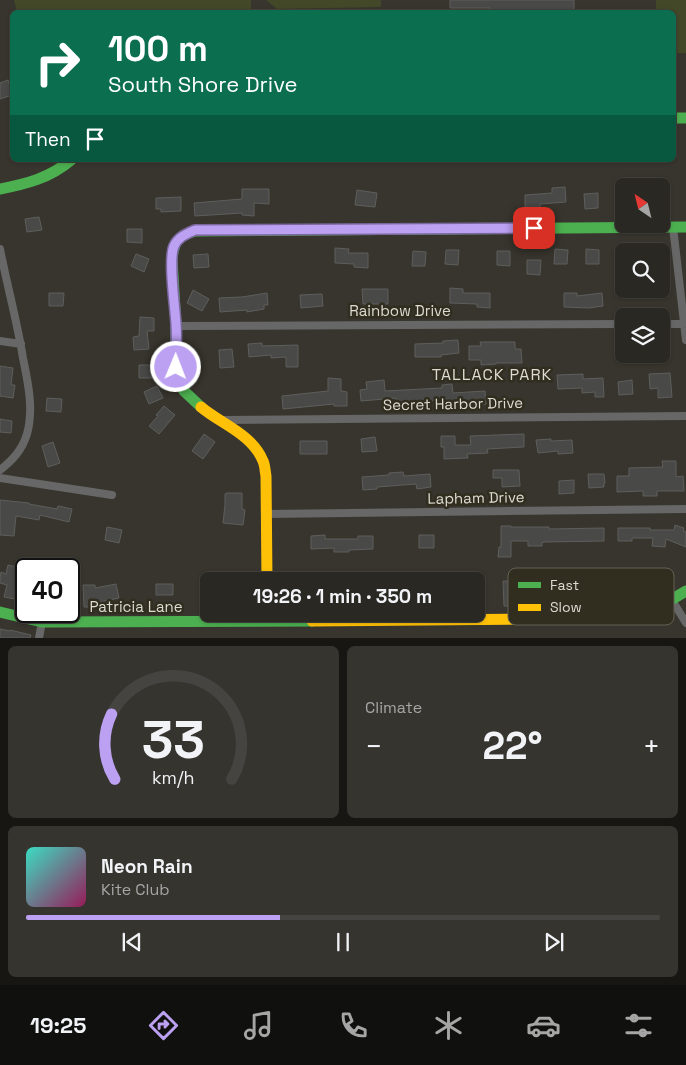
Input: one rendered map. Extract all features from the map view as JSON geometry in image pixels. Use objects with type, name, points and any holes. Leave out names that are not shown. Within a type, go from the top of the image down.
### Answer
[{"type":"street","points":[[0,189],[34,182],[52,174],[68,162]]},
{"type":"street","points":[[673,227],[686,340]]},
{"type":"street","points":[[267,572],[266,476],[264,462],[252,443],[192,399],[184,391],[178,379],[172,259],[173,248],[178,239],[184,234],[195,230],[686,227]]},
{"type":"street","points":[[0,249],[21,344],[31,401],[27,434],[20,450],[12,462],[0,470]]},
{"type":"street","name":"Rainbow Drive","points":[[176,326],[615,324]]},
{"type":"street","points":[[670,324],[684,324]]},
{"type":"street","points":[[0,341],[21,344]]},
{"type":"street","name":"Secret Harbor Drive","points":[[221,420],[686,416]]},
{"type":"street","points":[[0,478],[112,495]]},
{"type":"street","name":"Lapham Drive","points":[[267,514],[686,510]]},
{"type":"street","name":"Patricia Lane","points":[[674,599],[686,591]]},
{"type":"street","points":[[674,603],[686,624]]},
{"type":"street","name":"Patricia Lane","points":[[0,612],[15,616]]},
{"type":"street","name":"Patricia Lane","points":[[485,618],[508,618]]},
{"type":"street","name":"Patricia Lane","points":[[80,622],[200,619]]},
{"type":"street","points":[[39,638],[42,623]]},
{"type":"green space","points":[[14,0],[251,0],[251,10],[16,10]]},
{"type":"green space","points":[[266,0],[381,0],[381,7],[277,9]]},
{"type":"green space","points":[[656,0],[686,0],[686,53],[676,53],[676,10],[656,10]]},
{"type":"building","points":[[450,0],[574,0],[574,10],[450,8]]},
{"type":"building","points":[[8,80],[10,96],[0,99],[0,83]]},
{"type":"building","points":[[565,187],[566,202],[540,204],[540,209],[525,210],[525,195],[552,193],[552,188]]},
{"type":"building","points":[[242,189],[269,189],[269,204],[254,203],[254,216],[242,215],[242,213],[195,216],[194,203],[242,199]]},
{"type":"building","points":[[357,190],[377,193],[375,207],[355,205]]},
{"type":"building","points":[[598,193],[598,208],[585,209],[584,194]]},
{"type":"building","points":[[181,197],[181,211],[161,212],[161,209],[156,209],[156,198]]},
{"type":"building","points":[[39,217],[42,230],[27,232],[25,219]]},
{"type":"building","points":[[127,229],[142,229],[142,243],[127,242]]},
{"type":"building","points":[[335,248],[349,249],[348,253],[368,253],[368,268],[354,267],[354,264],[335,263]]},
{"type":"building","points":[[555,249],[568,250],[567,264],[554,264]]},
{"type":"building","points":[[586,249],[599,250],[599,264],[586,264]]},
{"type":"building","points":[[446,250],[459,250],[458,265],[445,264]]},
{"type":"building","points":[[413,251],[426,252],[425,266],[412,266]]},
{"type":"building","points":[[497,251],[510,251],[510,266],[497,265]]},
{"type":"building","points":[[136,254],[149,259],[144,272],[131,266]]},
{"type":"building","points":[[208,254],[209,267],[194,268],[193,255]]},
{"type":"building","points":[[527,260],[541,260],[540,275],[527,274]]},
{"type":"building","points":[[450,288],[463,289],[463,293],[490,293],[490,308],[477,307],[477,304],[450,303]]},
{"type":"building","points":[[362,289],[388,289],[388,304],[363,304]]},
{"type":"building","points":[[193,290],[209,299],[202,311],[187,303]]},
{"type":"building","points":[[49,293],[64,293],[63,306],[49,306]]},
{"type":"building","points":[[267,293],[268,305],[264,305],[264,309],[247,312],[247,310],[220,312],[219,298]]},
{"type":"building","points":[[564,293],[577,293],[577,296],[602,293],[603,306],[589,308],[564,307]]},
{"type":"building","points":[[322,294],[323,306],[301,308],[300,295]]},
{"type":"building","points":[[140,317],[154,318],[154,331],[147,331],[149,349],[134,350],[133,337],[139,336]]},
{"type":"building","points":[[458,340],[459,353],[441,355],[441,357],[415,357],[415,344],[443,343],[443,341]]},
{"type":"building","points":[[480,342],[515,342],[515,349],[521,349],[522,363],[481,365],[481,360],[469,360],[469,346],[481,346]]},
{"type":"building","points":[[262,343],[262,346],[298,345],[298,367],[286,367],[286,357],[271,358],[271,355],[249,357],[248,344]]},
{"type":"building","points":[[232,349],[234,367],[220,368],[219,350]]},
{"type":"building","points":[[139,365],[154,365],[154,378],[139,378]]},
{"type":"building","points":[[0,366],[13,368],[11,385],[15,385],[13,398],[0,396]]},
{"type":"building","points":[[670,373],[672,397],[658,398],[658,388],[650,389],[649,374]]},
{"type":"building","points":[[583,374],[583,379],[603,378],[604,397],[595,397],[595,392],[582,393],[582,388],[558,389],[557,375]]},
{"type":"building","points":[[328,378],[341,379],[341,391],[347,392],[347,406],[334,406],[334,404],[283,409],[282,396],[328,391]]},
{"type":"building","points":[[384,380],[385,391],[442,388],[442,385],[452,384],[453,393],[485,391],[486,404],[449,406],[449,399],[397,404],[396,398],[361,401],[360,390],[367,389],[366,382]]},
{"type":"building","points":[[632,380],[633,394],[619,395],[618,382]]},
{"type":"building","points":[[157,386],[163,398],[149,404],[144,392]]},
{"type":"building","points":[[47,398],[62,399],[61,412],[46,411]]},
{"type":"building","points":[[164,406],[175,415],[159,434],[149,426]]},
{"type":"building","points":[[0,419],[12,421],[11,433],[0,432]]},
{"type":"building","points":[[204,434],[215,442],[203,459],[192,451]]},
{"type":"building","points":[[524,434],[524,447],[487,449],[488,453],[467,454],[468,458],[444,459],[444,447],[441,447],[441,436],[455,436],[455,445],[471,445],[470,436]]},
{"type":"building","points":[[375,437],[377,451],[362,452],[361,439]]},
{"type":"building","points":[[551,439],[551,441],[572,440],[573,453],[558,454],[558,451],[538,453],[536,440]]},
{"type":"building","points":[[300,441],[327,441],[327,454],[300,454]]},
{"type":"building","points":[[53,442],[60,463],[48,467],[42,446]]},
{"type":"building","points":[[662,461],[676,461],[676,477],[683,476],[684,491],[657,491],[657,496],[643,496],[643,491],[617,492],[617,476],[629,476],[629,468],[663,467]]},
{"type":"building","points":[[493,470],[519,470],[520,486],[502,487],[502,478],[493,478]]},
{"type":"building","points":[[403,472],[404,476],[430,474],[431,487],[417,489],[416,484],[363,490],[362,477]]},
{"type":"building","points":[[588,474],[604,474],[604,487],[589,488]]},
{"type":"building","points":[[574,480],[574,493],[559,494],[559,481]]},
{"type":"building","points":[[242,493],[242,509],[245,510],[243,525],[223,523],[225,494]]},
{"type":"building","points":[[0,500],[29,503],[57,509],[58,506],[72,509],[69,522],[40,515],[39,520],[16,516],[14,536],[0,535]]},
{"type":"building","points":[[675,525],[684,528],[683,531],[686,532],[686,547],[666,539],[665,547],[652,546],[653,538],[632,538],[632,541],[618,541],[618,528],[674,530]]},
{"type":"building","points":[[501,526],[549,527],[549,529],[604,528],[604,541],[544,542],[542,546],[528,546],[528,541],[511,541],[511,557],[498,557],[499,547],[501,547]]},
{"type":"building","points":[[107,527],[122,530],[119,543],[105,540]]},
{"type":"building","points":[[325,535],[325,539],[358,539],[358,536],[373,536],[373,549],[334,552],[334,548],[311,549],[311,536]]},
{"type":"building","points":[[419,535],[434,535],[434,548],[419,548]]},
{"type":"building","points":[[8,565],[15,567],[15,599],[4,597],[7,585],[0,583],[0,577],[1,572],[6,574]]},
{"type":"building","points":[[503,581],[508,581],[508,606],[504,606]]},
{"type":"building","points":[[116,584],[119,598],[95,603],[96,607],[84,607],[83,585],[95,585],[95,588]]},
{"type":"building","points":[[156,584],[173,584],[173,595],[156,595]]},
{"type":"building","points":[[0,629],[31,635],[30,638],[0,638]]},
{"type":"traffic: fast","points":[[676,118],[686,118]]},
{"type":"traffic: fast","points":[[0,189],[46,176],[68,162]]},
{"type":"traffic: fast","points":[[201,407],[184,391],[178,379],[176,367],[176,326],[172,259],[178,240],[189,233],[195,231],[686,227]]},
{"type":"traffic: fast","points":[[674,598],[686,591]]},
{"type":"traffic: fast","points":[[0,612],[42,622],[200,621]]},
{"type":"traffic: slow","points":[[201,407],[244,437],[258,452],[264,463],[266,476],[267,572]]},
{"type":"traffic: slow","points":[[485,619],[508,619]]},
{"type":"district","name":"TALLACK PARK","points":[[492,374]]},
{"type":"route","points":[[176,367],[176,326],[172,259],[173,248],[178,239],[184,234],[195,230],[534,228]]}]
